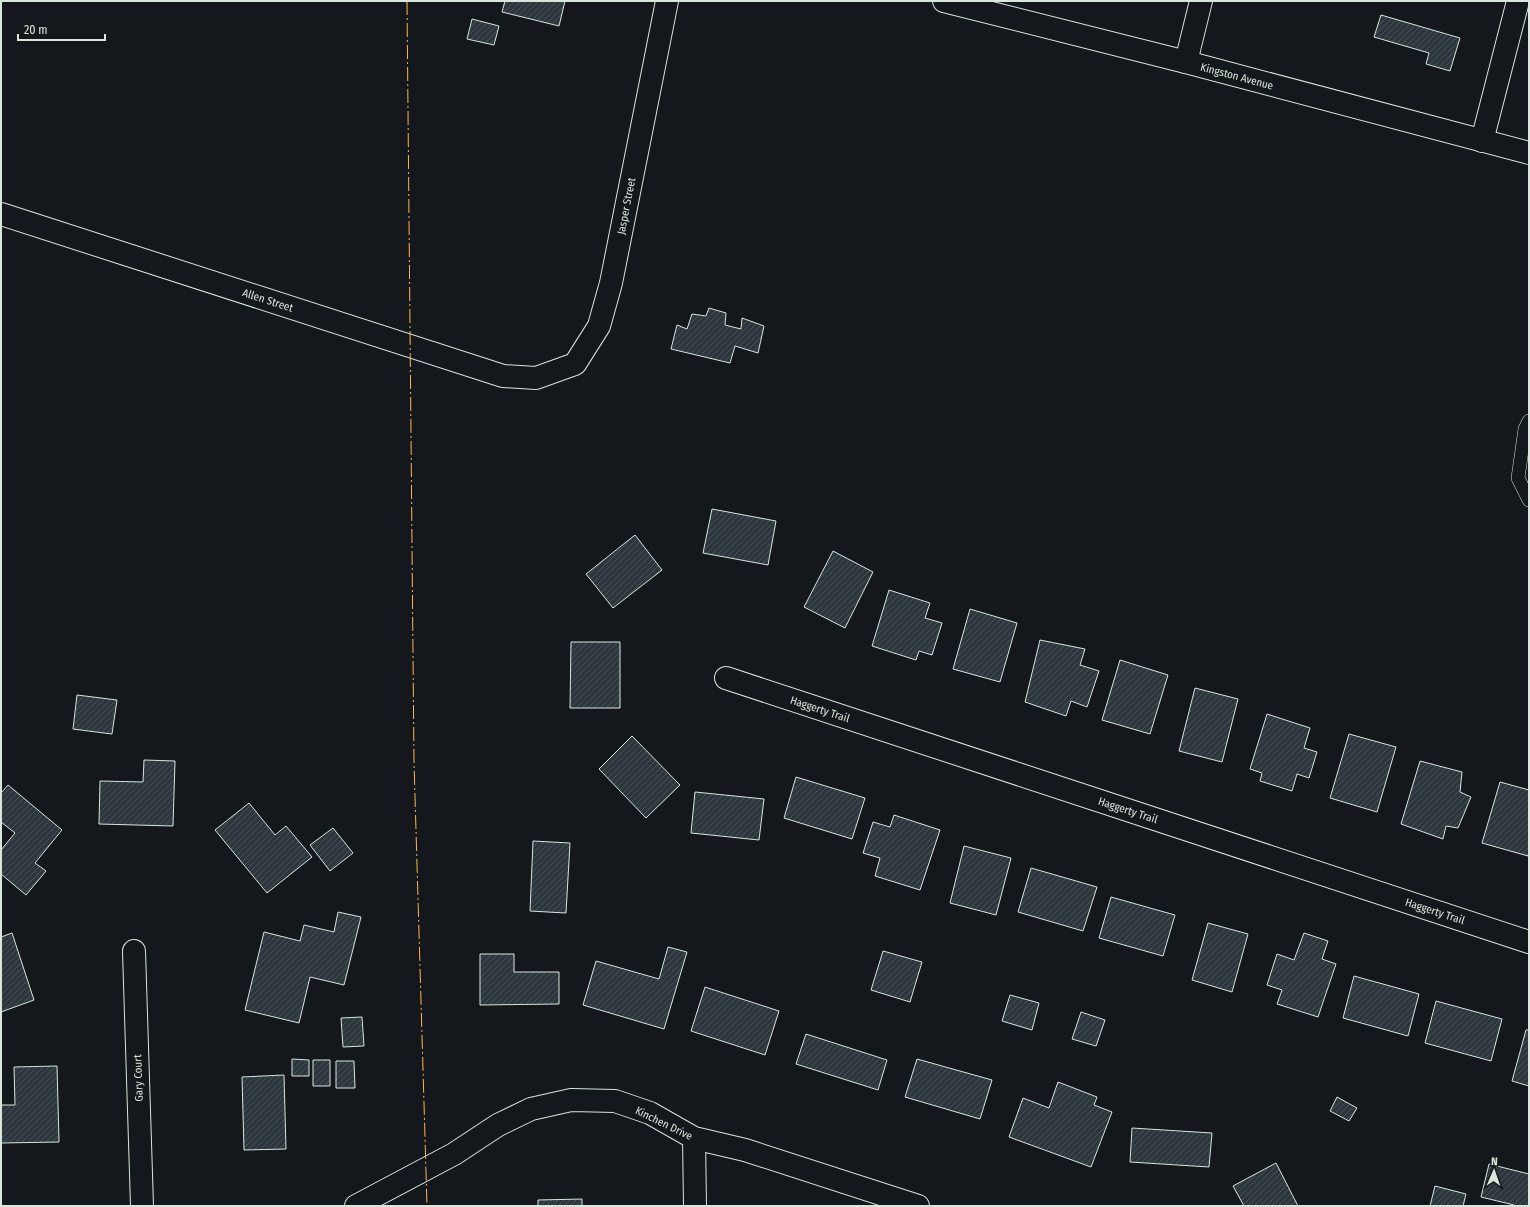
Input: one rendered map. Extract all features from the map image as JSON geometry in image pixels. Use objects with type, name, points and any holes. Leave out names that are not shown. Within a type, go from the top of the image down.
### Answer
[{"type":"street","name":"Jasper Street","points":[[536,378],[575,364],[599,326],[611,282],[667,1]]},
{"type":"street","name":"Kingston Avenue","points":[[944,1],[1186,62],[1529,153]]},
{"type":"street","points":[[1186,62],[1201,1]]},
{"type":"street","points":[[1482,141],[1518,1]]},
{"type":"street","name":"Allen Street","points":[[1,214],[503,376],[536,378]]},
{"type":"street","name":"Haggerty Trail","points":[[726,678],[1529,942]]},
{"type":"street","name":"Gary Court","points":[[134,951],[142,1206]]},
{"type":"street","name":"Kinchen Drive","points":[[356,1206],[454,1154],[498,1125],[531,1109],[571,1100],[615,1101],[650,1114],[694,1138],[745,1150],[918,1206]]},
{"type":"street","points":[[694,1138],[694,1206]]},
{"type":"lane","points":[[1529,421],[1525,429],[1518,478],[1529,500]]},
{"type":"building","points":[[505,1],[565,1],[559,26],[502,12]]},
{"type":"building","points":[[1381,15],[1460,38],[1450,71],[1426,64],[1429,53],[1374,37]]},
{"type":"building","points":[[472,19],[499,26],[494,45],[467,39]]},
{"type":"building","points":[[709,308],[726,313],[725,325],[741,329],[742,318],[764,326],[758,353],[735,346],[730,363],[671,349],[677,325],[687,329],[692,314],[706,316]]},
{"type":"building","points":[[712,509],[776,521],[768,565],[703,553]]},
{"type":"building","points":[[635,535],[662,570],[613,608],[586,574]]},
{"type":"building","points":[[833,551],[873,572],[845,628],[804,607]]},
{"type":"building","points":[[889,590],[930,603],[925,618],[942,623],[932,655],[919,651],[916,660],[872,646]]},
{"type":"building","points":[[970,609],[1017,623],[1000,682],[953,669]]},
{"type":"building","points":[[1040,640],[1085,649],[1080,665],[1099,671],[1087,707],[1071,701],[1066,716],[1025,702]]},
{"type":"building","points":[[571,642],[620,642],[620,708],[570,708]]},
{"type":"building","points":[[1120,660],[1168,675],[1150,734],[1102,720]]},
{"type":"building","points":[[1195,688],[1238,699],[1222,762],[1179,751]]},
{"type":"building","points":[[77,695],[117,700],[112,734],[73,729]]},
{"type":"building","points":[[1267,714],[1310,728],[1304,748],[1317,752],[1309,778],[1297,774],[1292,791],[1260,781],[1262,773],[1250,769]]},
{"type":"building","points":[[1349,734],[1396,747],[1377,812],[1330,798]]},
{"type":"building","points":[[632,736],[680,785],[646,818],[599,769]]},
{"type":"building","points":[[144,760],[175,761],[173,826],[99,824],[100,781],[143,782]]},
{"type":"building","points":[[1420,761],[1462,772],[1460,792],[1471,797],[1458,828],[1446,826],[1443,839],[1401,824]]},
{"type":"building","points":[[796,777],[865,798],[852,839],[784,818]]},
{"type":"building","points":[[1500,782],[1529,790],[1528,856],[1482,843]]},
{"type":"building","points":[[8,785],[62,830],[35,863],[46,871],[26,895],[1,874],[1,850],[15,833],[1,822],[1,793]]},
{"type":"building","points":[[695,792],[764,799],[759,840],[691,833]]},
{"type":"building","points":[[249,803],[275,835],[286,826],[312,857],[267,893],[215,830]]},
{"type":"building","points":[[894,815],[940,830],[920,890],[875,876],[880,858],[863,853],[873,822],[890,827]]},
{"type":"building","points":[[333,828],[353,853],[330,871],[310,845]]},
{"type":"building","points":[[533,841],[570,843],[566,913],[530,911]]},
{"type":"building","points":[[964,846],[1011,858],[996,915],[950,903]]},
{"type":"building","points":[[1031,868],[1097,887],[1083,931],[1018,912]]},
{"type":"building","points":[[1111,897],[1175,915],[1163,956],[1099,938]]},
{"type":"building","points":[[338,912],[361,917],[344,985],[310,977],[299,1023],[245,1010],[264,932],[300,941],[304,925],[334,932]]},
{"type":"building","points":[[1208,923],[1248,934],[1232,992],[1192,980]]},
{"type":"building","points":[[12,933],[34,1000],[1,1012],[1,937]]},
{"type":"building","points":[[1304,933],[1328,941],[1322,959],[1336,964],[1318,1017],[1277,1004],[1282,990],[1267,985],[1277,954],[1294,960]]},
{"type":"building","points":[[668,947],[687,952],[664,1029],[583,1005],[596,961],[659,979]]},
{"type":"building","points":[[883,951],[922,962],[910,1002],[871,990]]},
{"type":"building","points":[[480,954],[514,954],[514,972],[559,972],[559,1004],[480,1005]]},
{"type":"building","points":[[1354,976],[1419,994],[1408,1036],[1343,1018]]},
{"type":"building","points":[[705,987],[779,1011],[765,1055],[691,1031]]},
{"type":"building","points":[[1010,995],[1039,1003],[1032,1030],[1002,1021]]},
{"type":"building","points":[[1436,1001],[1502,1019],[1491,1061],[1425,1043]]},
{"type":"building","points":[[1081,1012],[1105,1020],[1096,1046],[1072,1039]]},
{"type":"building","points":[[362,1017],[364,1046],[343,1047],[341,1018]]},
{"type":"building","points":[[1526,1030],[1529,1030],[1529,1086],[1512,1081]]},
{"type":"building","points":[[806,1034],[887,1060],[878,1090],[796,1064]]},
{"type":"building","points":[[292,1059],[309,1060],[309,1076],[292,1076]]},
{"type":"building","points":[[917,1059],[992,1080],[980,1119],[905,1097]]},
{"type":"building","points":[[313,1060],[330,1060],[330,1086],[313,1086]]},
{"type":"building","points":[[336,1061],[354,1061],[355,1088],[336,1088]]},
{"type":"building","points":[[57,1066],[59,1142],[1,1143],[1,1105],[15,1105],[14,1067]]},
{"type":"building","points":[[284,1075],[286,1149],[244,1150],[242,1077]]},
{"type":"building","points":[[1058,1082],[1097,1097],[1094,1105],[1112,1112],[1091,1167],[1009,1137],[1023,1098],[1049,1108]]},
{"type":"building","points":[[1337,1097],[1357,1108],[1349,1121],[1330,1111]]},
{"type":"building","points":[[1132,1128],[1212,1133],[1209,1167],[1130,1162]]},
{"type":"building","points":[[1276,1163],[1298,1206],[1244,1206],[1233,1186]]},
{"type":"building","points":[[1489,1164],[1529,1174],[1529,1206],[1514,1206],[1481,1197]]},
{"type":"building","points":[[1435,1186],[1466,1194],[1463,1206],[1430,1206]]},
{"type":"building","points":[[582,1199],[582,1206],[538,1206],[538,1200]]},
{"type":"power","points":[[407,1],[414,762],[427,1206]]}]
